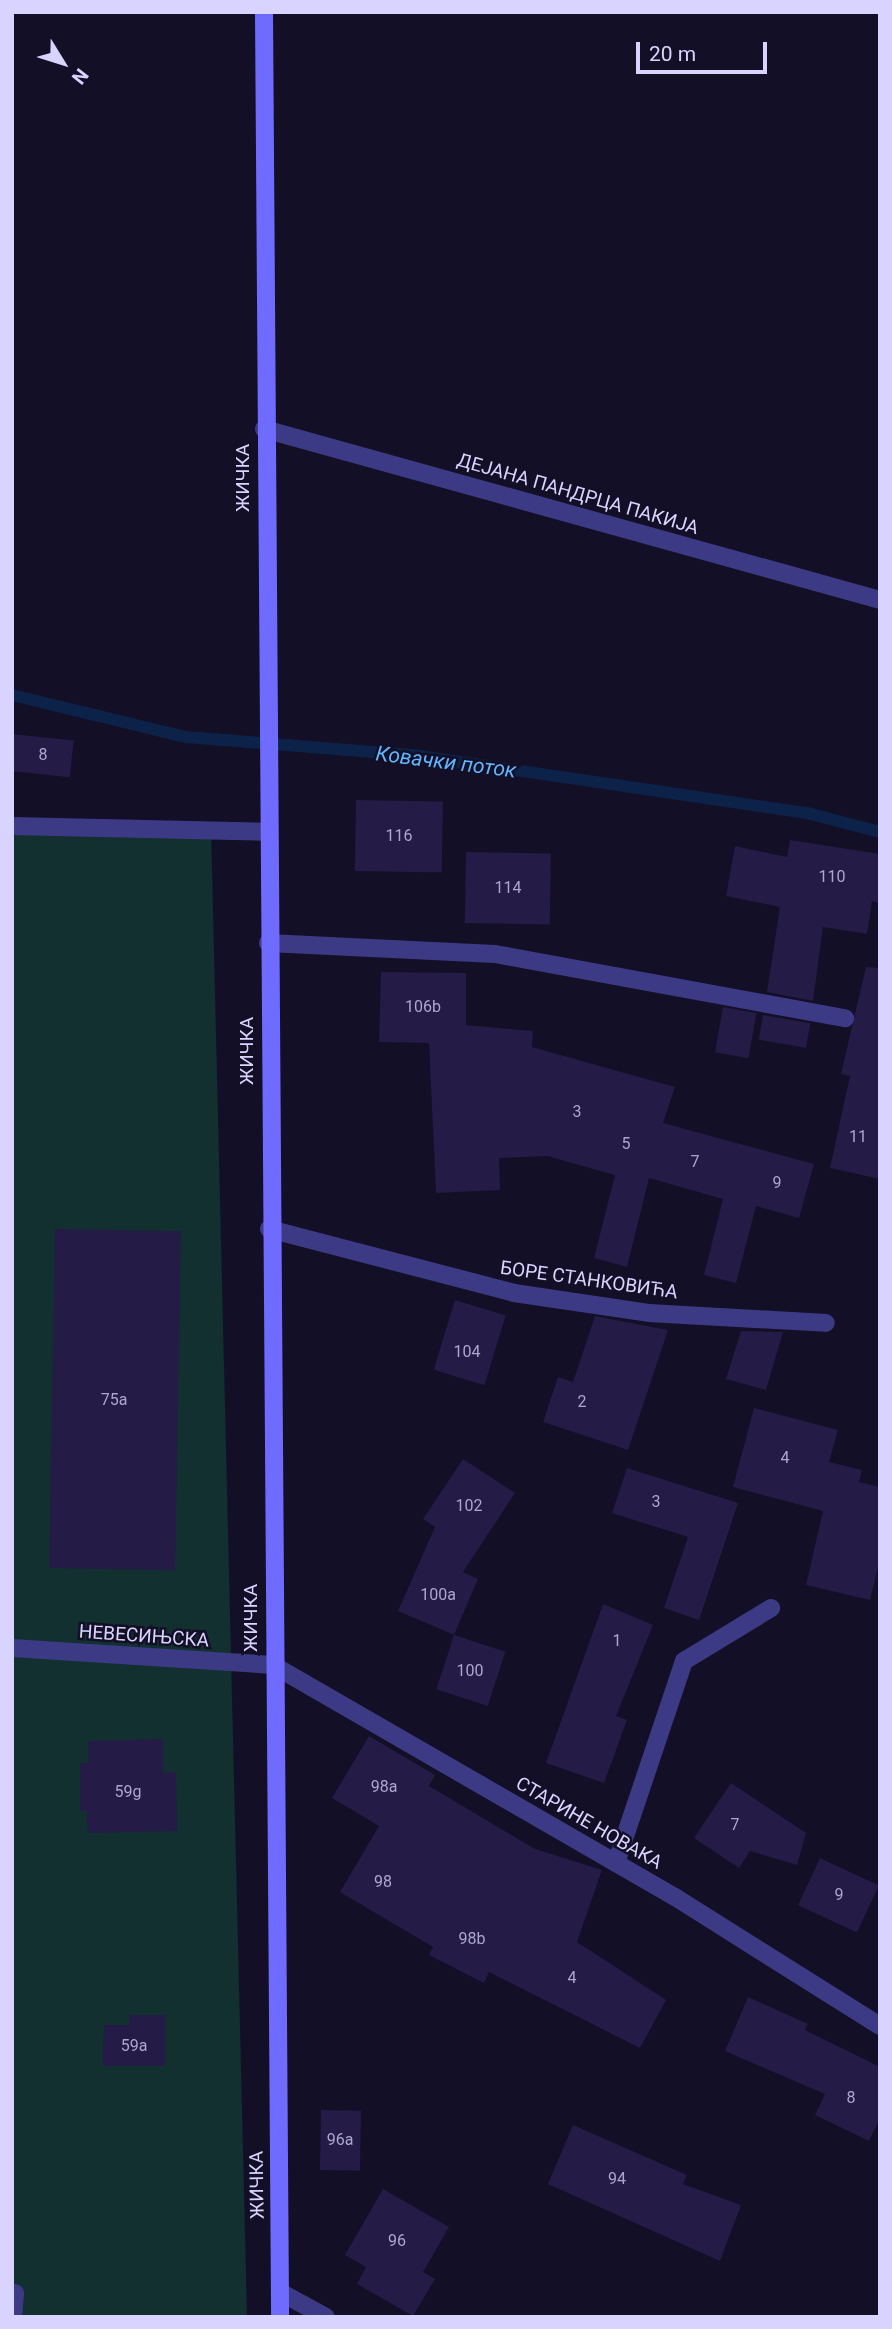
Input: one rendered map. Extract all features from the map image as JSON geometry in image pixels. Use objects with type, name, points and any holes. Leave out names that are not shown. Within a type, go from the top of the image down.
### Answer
[{"type":"main road","name":"ЖИЧКА","points":[[264,12],[272,1665],[280,2317]]},
{"type":"street","name":"ДЕЈАНА ПАНДРЦА ПАКИЈА","points":[[264,429],[880,600]]},
{"type":"street","points":[[12,826],[267,832]]},
{"type":"street","points":[[268,943],[495,954],[845,1017]]},
{"type":"street","name":"БОРЕ СТАНКОВИЋА","points":[[269,1228],[514,1293],[649,1313],[826,1322]]},
{"type":"street","points":[[616,1863],[684,1661],[771,1608]]},
{"type":"street","name":"НЕВЕСИЊСКА","points":[[12,1648],[272,1665]]},
{"type":"street","name":"СТАРИНЕ НОВАКА","points":[[272,1665],[616,1863],[880,2026]]},
{"type":"street","points":[[13,2317],[14,2290]]},
{"type":"street","points":[[279,2292],[326,2317]]},
{"type":"green space","points":[[211,828],[247,2317],[12,2317],[12,836],[42,830]]},
{"type":"building","points":[[12,734],[74,740],[70,777],[12,771]]},
{"type":"building","points":[[356,800],[443,802],[442,873],[355,871]]},
{"type":"building","points":[[790,840],[880,854],[880,903],[872,901],[867,934],[823,927],[813,1001],[767,992],[780,907],[726,896],[735,846],[787,857]]},
{"type":"building","points":[[466,852],[551,853],[550,924],[465,923]]},
{"type":"building","points":[[866,967],[880,968],[880,1179],[830,1168],[850,1076],[841,1074]]},
{"type":"building","points":[[381,972],[466,973],[466,1025],[533,1031],[532,1047],[675,1087],[663,1123],[814,1164],[799,1218],[756,1206],[736,1283],[704,1275],[723,1199],[649,1178],[627,1267],[594,1258],[615,1175],[547,1156],[499,1158],[500,1190],[436,1193],[429,1043],[379,1042]]},
{"type":"building","points":[[723,1007],[756,1013],[748,1058],[715,1052]]},
{"type":"building","points":[[763,1015],[810,1023],[806,1048],[759,1040]]},
{"type":"building","points":[[55,1229],[181,1231],[175,1570],[49,1568]]},
{"type":"building","points":[[455,1300],[506,1315],[484,1385],[434,1370]]},
{"type":"building","points":[[595,1316],[668,1330],[628,1450],[543,1422],[558,1377],[573,1382]]},
{"type":"building","points":[[741,1331],[783,1332],[766,1390],[726,1379]]},
{"type":"building","points":[[754,1408],[838,1430],[829,1462],[862,1470],[859,1482],[880,1487],[880,1559],[870,1600],[806,1585],[823,1511],[733,1487]]},
{"type":"building","points":[[463,1459],[515,1493],[463,1572],[478,1579],[454,1635],[398,1611],[435,1527],[423,1519]]},
{"type":"building","points":[[627,1468],[738,1503],[699,1620],[664,1608],[688,1537],[612,1513]]},
{"type":"building","points":[[603,1604],[653,1625],[616,1716],[627,1720],[604,1783],[546,1763]]},
{"type":"building","points":[[454,1635],[505,1652],[488,1706],[436,1689]]},
{"type":"building","points":[[369,1736],[435,1775],[429,1786],[535,1849],[602,1870],[577,1942],[666,2000],[640,2048],[489,1972],[484,1983],[429,1955],[433,1947],[340,1892],[379,1826],[332,1798]]},
{"type":"building","points":[[163,1739],[163,1773],[176,1772],[177,1831],[88,1833],[87,1811],[80,1811],[80,1763],[88,1763],[88,1741]]},
{"type":"building","points":[[731,1783],[806,1833],[797,1865],[750,1851],[739,1868],[694,1838]]},
{"type":"building","points":[[820,1858],[879,1885],[857,1933],[798,1905]]},
{"type":"building","points":[[748,1997],[808,2024],[805,2030],[880,2067],[880,2118],[869,2141],[815,2115],[825,2094],[725,2051]]},
{"type":"building","points":[[129,2015],[165,2015],[165,2066],[103,2066],[104,2025],[130,2025]]},
{"type":"building","points":[[321,2110],[361,2111],[360,2171],[320,2170]]},
{"type":"building","points":[[573,2125],[687,2175],[683,2184],[741,2205],[720,2261],[548,2184]]},
{"type":"building","points":[[383,2189],[449,2227],[423,2272],[435,2279],[413,2316],[357,2284],[366,2267],[345,2255]]},
{"type":"waterway","name":"Ковачки поток","points":[[12,695],[186,737],[420,756],[811,814],[880,832]]}]
